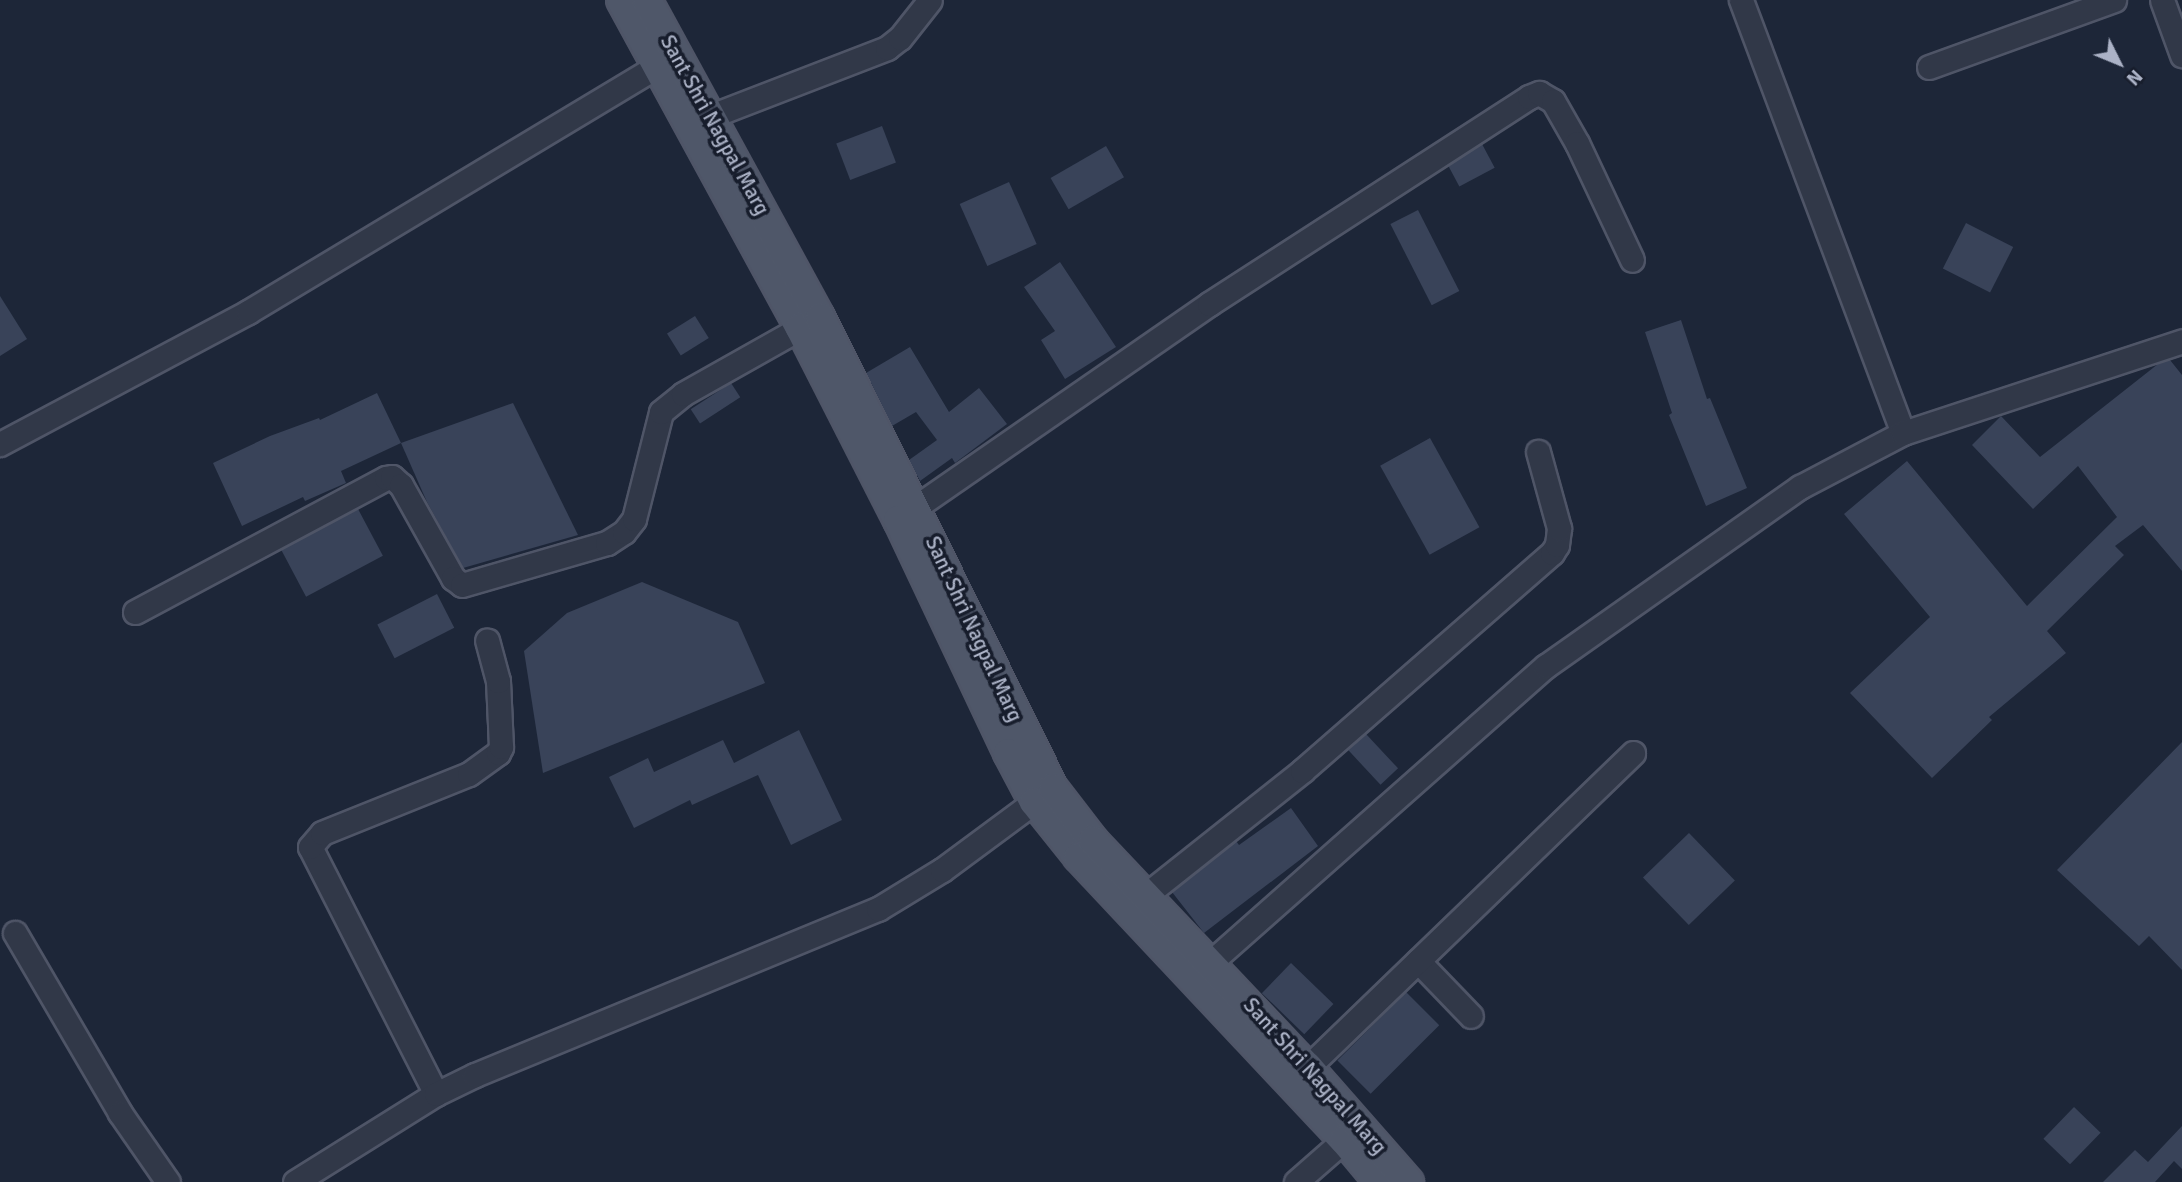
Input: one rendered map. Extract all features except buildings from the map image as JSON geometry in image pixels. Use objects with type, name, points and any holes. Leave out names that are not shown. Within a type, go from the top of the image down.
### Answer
[{"type":"main road","name":"Sant Shri Nagpal Marg","points":[[621,0],[800,328],[898,520],[1008,754],[1044,795],[1093,840],[1211,962],[1409,1182]]},
{"type":"main road","name":"Sant Shri Nagpal Marg","points":[[647,0],[820,317],[916,507],[1021,728],[1044,795],[1077,857],[1344,1140],[1379,1182]]},
{"type":"street","points":[[711,116],[887,48],[900,38],[930,0]]},
{"type":"street","points":[[1741,0],[1903,433]]},
{"type":"street","points":[[1929,66],[2114,0]]},
{"type":"street","points":[[2162,0],[2182,55]]},
{"type":"street","points":[[0,443],[248,312],[657,66]]},
{"type":"street","points":[[916,507],[1209,304],[1539,93],[1553,102],[1577,143],[1632,260]]},
{"type":"street","points":[[135,612],[392,477],[401,485],[453,578],[462,585],[607,542],[624,532],[634,519],[661,412],[683,394],[800,328]]},
{"type":"street","points":[[1211,962],[1546,667],[1800,487],[1903,433],[2182,341]]},
{"type":"street","points":[[1147,894],[1302,771],[1552,554],[1557,545],[1559,528],[1538,452]]},
{"type":"street","points":[[436,1094],[310,846],[322,833],[469,774],[498,753],[501,747],[498,681],[487,640]]},
{"type":"street","points":[[1308,1067],[1633,753]]},
{"type":"street","points":[[295,1182],[436,1094],[878,909],[942,870],[1044,795]]},
{"type":"street","points":[[15,933],[120,1113],[168,1182]]},
{"type":"street","points":[[1418,961],[1471,1016]]},
{"type":"street","points":[[1296,1182],[1344,1140]]}]
